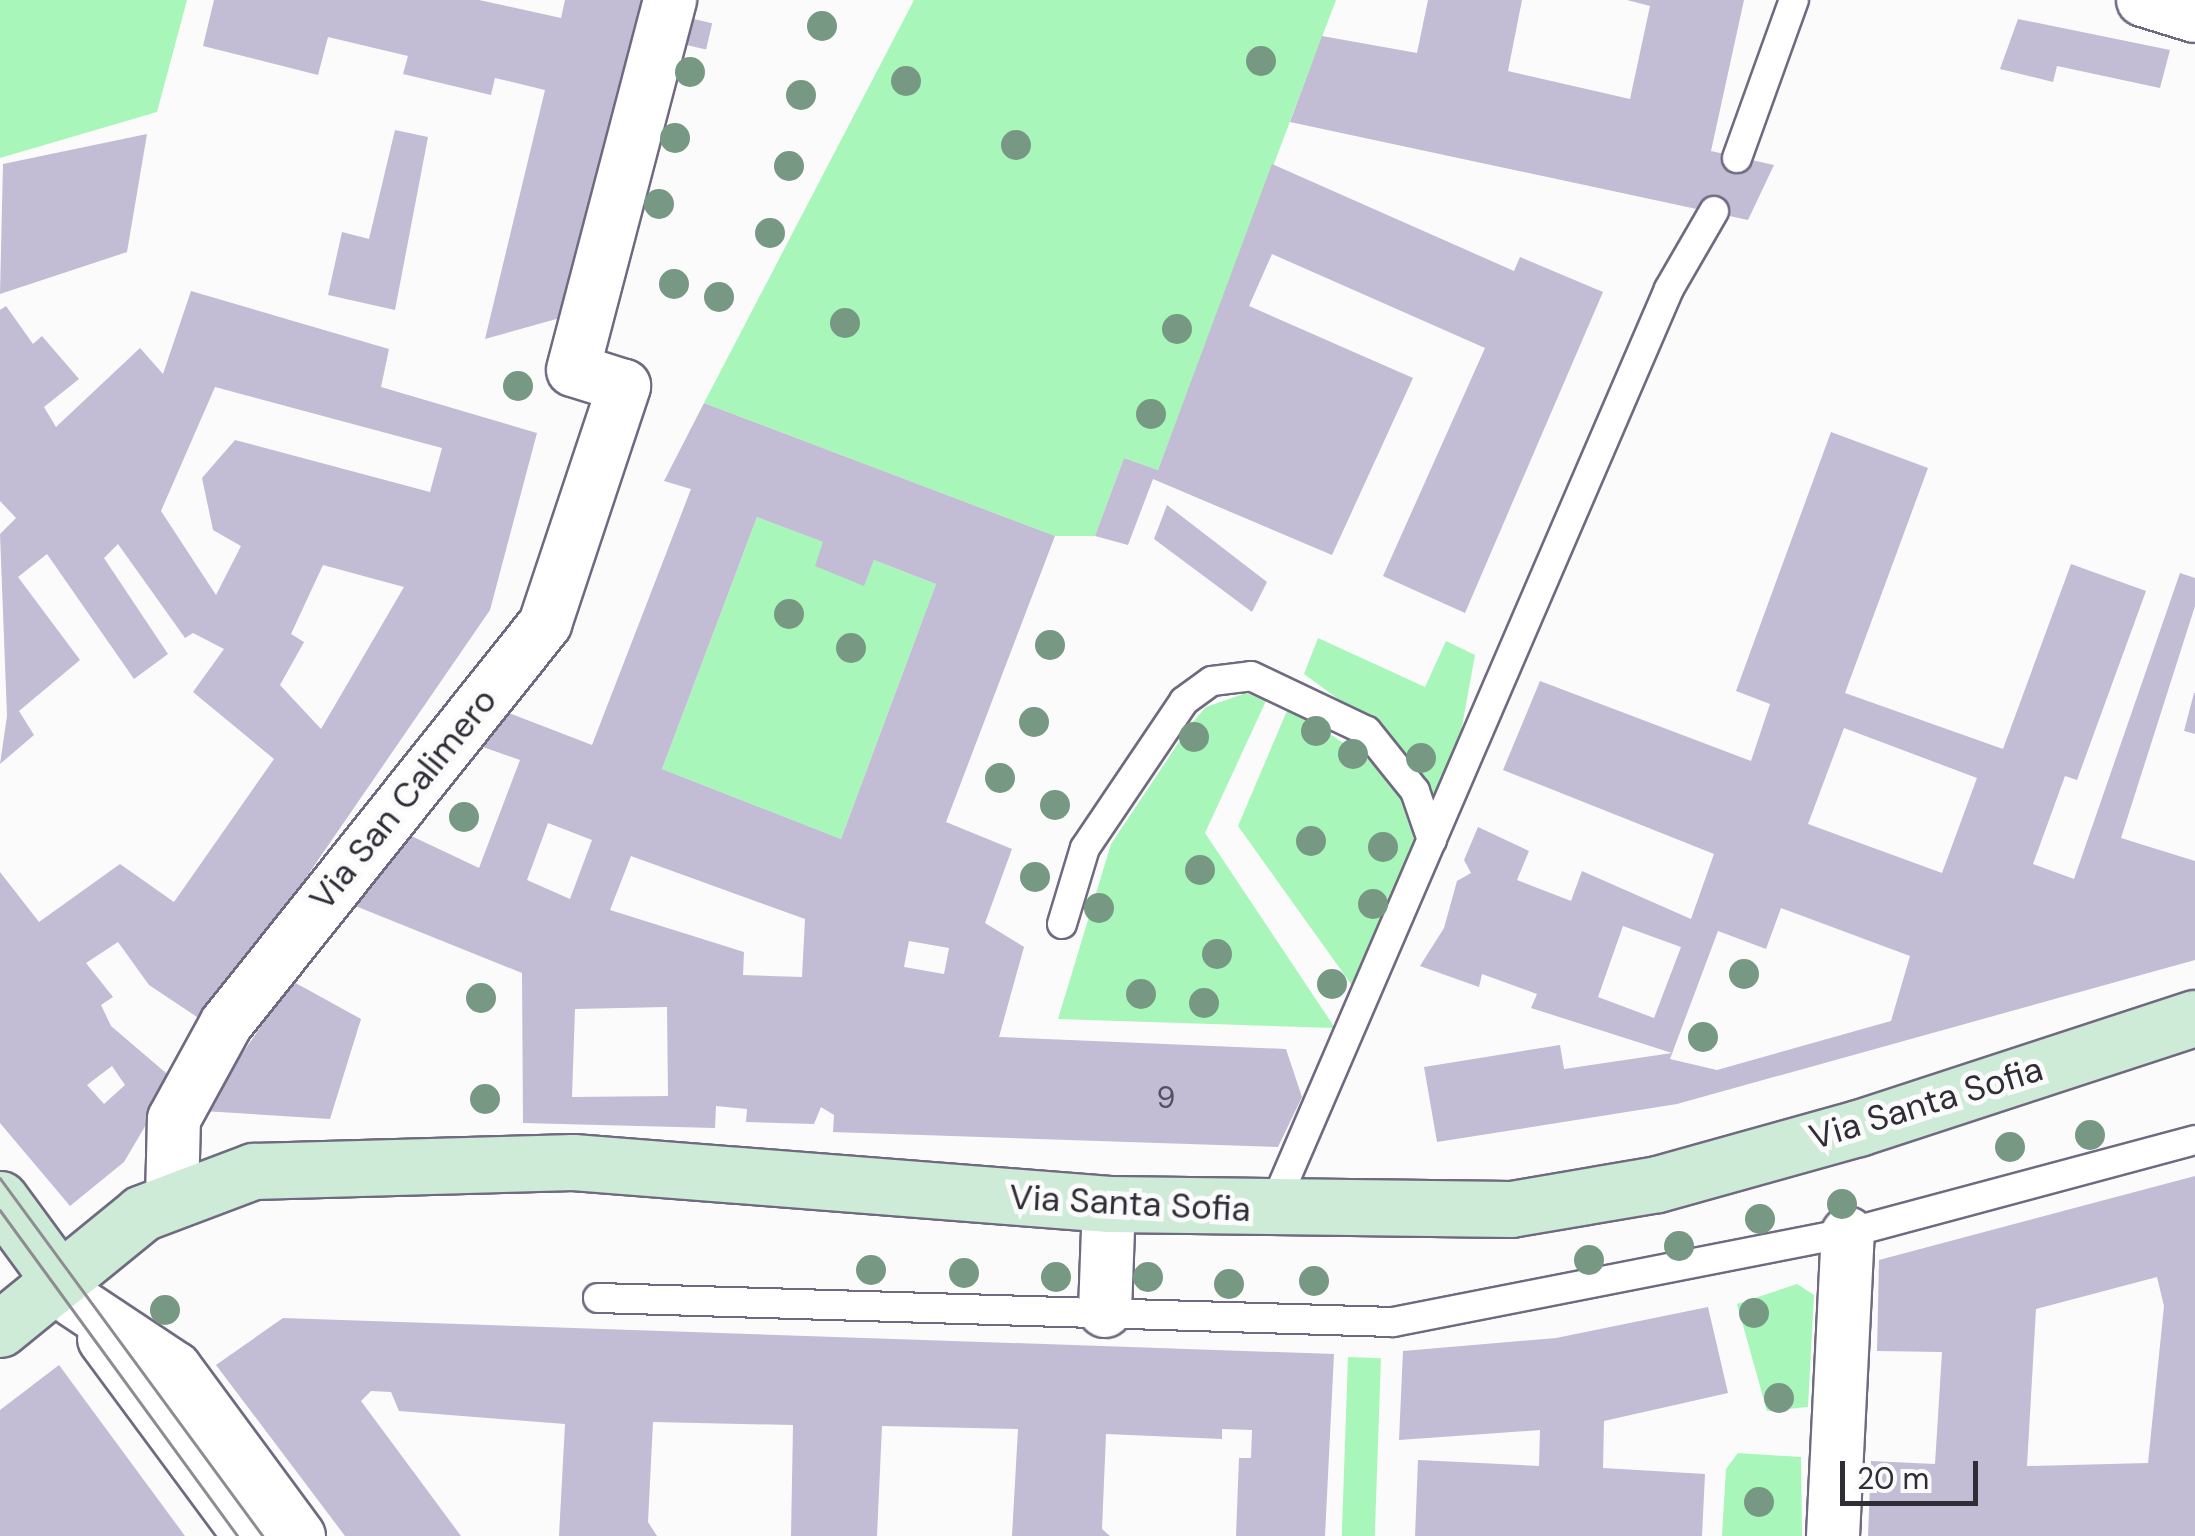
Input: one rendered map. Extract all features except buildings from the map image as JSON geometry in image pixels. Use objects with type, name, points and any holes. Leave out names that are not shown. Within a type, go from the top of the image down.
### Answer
[{"type":"street","name":"Via San Calimero","points":[[172,1199],[174,1118],[226,1024],[544,624],[624,386],[573,370],[670,0]]},
{"type":"street","points":[[2146,0],[2195,16]]},
{"type":"street","name":"Via Santa Sofia","points":[[0,1330],[67,1283],[172,1199],[253,1171],[342,1162],[573,1162],[1109,1204],[1272,1210],[1511,1209],[1658,1184],[2195,1018]]},
{"type":"street","points":[[0,1200],[67,1283],[250,1536]]},
{"type":"street","points":[[1105,1311],[1109,1204]]},
{"type":"street","points":[[1833,1536],[1848,1233]]},
{"type":"street","points":[[67,1283],[175,1368],[298,1536]]},
{"type":"lane","points":[[1737,158],[1794,0]]},
{"type":"lane","points":[[1272,1210],[1669,289],[1714,211]]},
{"type":"lane","points":[[1062,924],[1085,848],[1184,701],[1212,681],[1251,676],[1367,731],[1415,792],[1432,840]]},
{"type":"lane","points":[[598,1298],[1393,1322],[1848,1233],[2195,1140]]},
{"type":"green space","points":[[0,0],[187,0],[157,112],[0,158]]},
{"type":"green space","points":[[914,0],[1336,0],[1158,470],[1124,458],[1095,536],[1055,536],[704,403]]},
{"type":"green space","points":[[757,517],[823,542],[864,585],[874,560],[936,584],[841,839],[662,769]]},
{"type":"green space","points":[[1318,638],[1425,687],[1446,641],[1475,655],[1457,754],[1434,812],[1398,743],[1304,674]]},
{"type":"green space","points":[[1246,693],[1266,701],[1205,833],[1335,1028],[1058,1019],[1111,844],[1206,707]]},
{"type":"green space","points":[[1289,706],[1383,770],[1408,801],[1419,842],[1356,991],[1238,826]]},
{"type":"green space","points":[[1797,1284],[1814,1295],[1808,1407],[1767,1411],[1737,1304]]},
{"type":"green space","points":[[1348,1357],[1381,1358],[1375,1536],[1342,1536]]},
{"type":"green space","points":[[1738,1453],[1801,1457],[1802,1536],[1722,1536],[1726,1469]]},
{"type":"tram line","points":[[0,1178],[263,1536]]},
{"type":"tram line","points":[[0,1210],[238,1536]]}]
